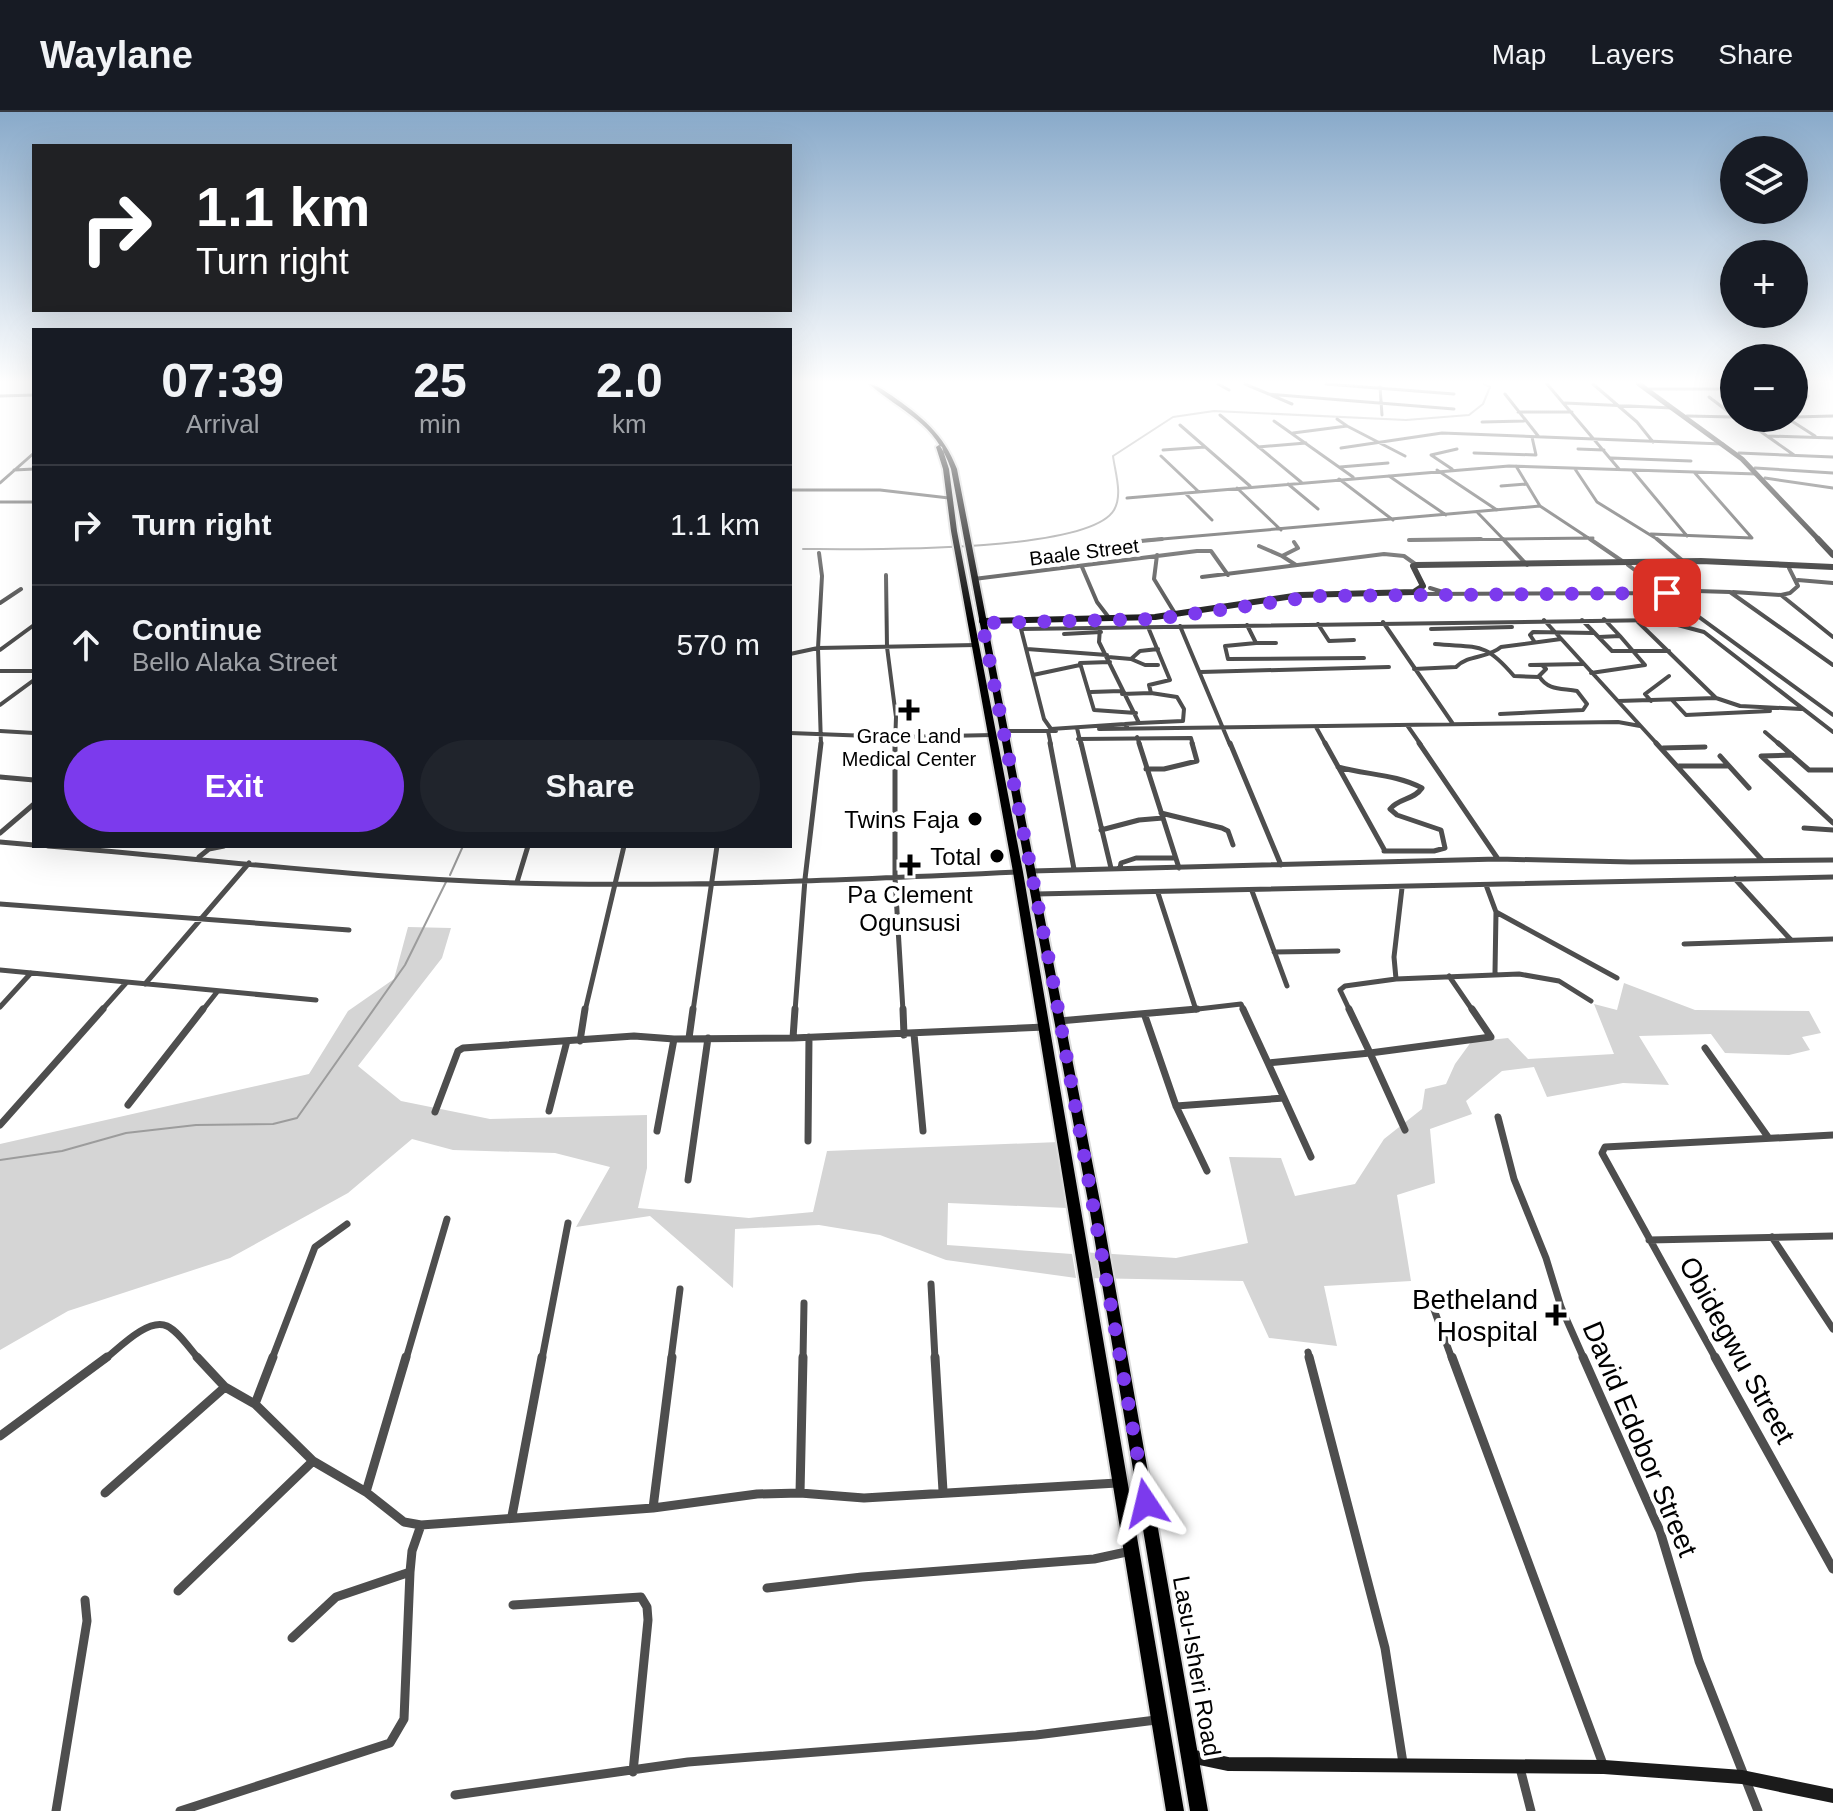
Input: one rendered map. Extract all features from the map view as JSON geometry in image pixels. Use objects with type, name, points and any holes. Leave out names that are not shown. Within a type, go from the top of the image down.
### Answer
[{"type":"main road","name":"Lasu-Isheri Road","points":[[945,463],[949,498],[974,579],[1025,872],[1045,1027],[1175,1811]]},
{"type":"main road","name":"Lasu-Isheri Road","points":[[952,463],[976,645],[999,733]]},
{"type":"main road","name":"Lasu-Isheri Road","points":[[1025,872],[1036,894],[1199,1811]]},
{"type":"street","points":[[0,483],[21,463]]},
{"type":"street","points":[[1169,463],[1199,492]]},
{"type":"street","points":[[1223,463],[1250,487]]},
{"type":"street","points":[[1278,463],[1301,482]]},
{"type":"street","points":[[1335,463],[1354,478]]},
{"type":"street","points":[[1340,467],[1385,463]]},
{"type":"street","points":[[1443,463],[1452,469]]},
{"type":"street","points":[[1615,463],[1619,469]]},
{"type":"street","points":[[1747,463],[1765,478],[1833,552]]},
{"type":"street","points":[[1749,463],[1833,552]]},
{"type":"street","points":[[1127,498],[1437,470],[1516,466],[1833,473]]},
{"type":"street","points":[[1516,466],[1540,506],[1593,538],[1833,715]]},
{"type":"street","points":[[13,470],[32,469]]},
{"type":"street","points":[[1574,469],[1597,502],[1651,534],[1683,561]]},
{"type":"street","points":[[1437,470],[1497,510]]},
{"type":"street","points":[[1632,470],[1687,536]]},
{"type":"street","points":[[1651,534],[1752,537],[1694,472]]},
{"type":"street","points":[[1388,475],[1446,515]]},
{"type":"street","points":[[1765,478],[1833,488]]},
{"type":"street","points":[[1339,479],[1393,520]]},
{"type":"street","points":[[1288,484],[1318,509]]},
{"type":"street","points":[[1501,486],[1527,484]]},
{"type":"street","points":[[1237,488],[1281,530]]},
{"type":"street","points":[[792,490],[880,490],[949,498]]},
{"type":"street","points":[[1185,493],[1212,520]]},
{"type":"street","points":[[0,502],[32,502]]},
{"type":"street","points":[[1130,542],[1540,506]]},
{"type":"street","points":[[1477,512],[1527,565]]},
{"type":"street","points":[[1409,540],[1593,538]]},
{"type":"street","points":[[1191,539],[1197,551],[1211,551],[1228,575]]},
{"type":"street","points":[[1282,556],[1298,548],[1294,542]]},
{"type":"street","points":[[1259,546],[1296,565]]},
{"type":"street","name":"Baale Street","points":[[974,579],[1197,551]]},
{"type":"street","points":[[793,1038],[805,879],[822,733],[818,648],[822,576],[819,553]]},
{"type":"street","points":[[1202,577],[1384,554],[1404,556],[1419,566],[1627,564],[1833,568]]},
{"type":"street","points":[[1157,555],[1154,579],[1176,615]]},
{"type":"street","points":[[982,622],[1176,615],[1300,595],[1414,592],[1423,586],[1413,566],[1683,561],[1833,568]]},
{"type":"street","points":[[1419,566],[1419,572],[1430,588],[1454,594]]},
{"type":"street","points":[[1082,567],[1097,602],[1110,619]]},
{"type":"street","points":[[1789,568],[1798,580],[1833,583]]},
{"type":"street","points":[[886,575],[887,647],[896,737],[895,878],[904,1035]]},
{"type":"street","points":[[982,622],[1157,619],[1301,597],[1665,592],[1781,595],[1795,590],[1798,580]]},
{"type":"street","points":[[1421,594],[1430,588]]},
{"type":"street","points":[[0,603],[21,589]]},
{"type":"street","points":[[1730,592],[1833,665]]},
{"type":"street","points":[[1781,595],[1833,637]]},
{"type":"street","points":[[1684,618],[1695,629]]},
{"type":"street","points":[[1581,619],[1626,667]]},
{"type":"street","points":[[1591,673],[1645,665],[1604,619]]},
{"type":"street","points":[[1635,619],[1716,698]]},
{"type":"street","points":[[1544,620],[1763,861]]},
{"type":"street","points":[[1064,634],[1180,626],[1659,620],[1695,629],[1712,638],[1833,732]]},
{"type":"street","points":[[1461,621],[1468,628]]},
{"type":"street","points":[[1383,622],[1453,724]]},
{"type":"street","points":[[1318,624],[1338,658]]},
{"type":"street","points":[[1247,625],[1256,643]]},
{"type":"street","points":[[0,650],[32,626]]},
{"type":"street","points":[[1180,626],[1281,865]]},
{"type":"street","points":[[792,733],[896,737],[1129,728],[1139,723],[1183,721],[1184,709],[1169,681],[1148,627]]},
{"type":"street","points":[[1431,629],[1512,627]]},
{"type":"street","points":[[1074,869],[1049,732],[1021,629],[1100,630]]},
{"type":"street","points":[[1446,629],[1453,647]]},
{"type":"street","points":[[1100,630],[1099,642],[1139,723]]},
{"type":"street","points":[[1534,641],[1530,635],[1533,632],[1620,636]]},
{"type":"street","points":[[1414,669],[1456,667],[1465,658],[1494,653],[1501,647],[1561,639]]},
{"type":"street","points":[[1329,641],[1354,640]]},
{"type":"street","points":[[1276,643],[1225,646],[1228,659],[1364,658]]},
{"type":"street","points":[[1435,644],[1483,648],[1494,653],[1514,676],[1539,677],[1552,689],[1577,691],[1587,704],[1581,712],[1500,714]]},
{"type":"street","points":[[792,654],[818,648],[976,645]]},
{"type":"street","points":[[1027,649],[1131,659],[1145,665],[1158,665]]},
{"type":"street","points":[[1116,658],[1158,649]]},
{"type":"street","points":[[1615,652],[1669,651]]},
{"type":"street","points":[[1131,659],[1136,654]]},
{"type":"street","points":[[1033,675],[1108,658]]},
{"type":"street","points":[[1530,665],[1583,664]]},
{"type":"street","points":[[1080,665],[1091,692],[1089,700],[1094,710],[1136,713]]},
{"type":"street","points":[[1539,677],[1546,669],[1542,665]]},
{"type":"street","points":[[1201,672],[1389,667]]},
{"type":"street","points":[[0,671],[32,671]]},
{"type":"street","points":[[1651,701],[1645,694],[1669,676]]},
{"type":"street","points":[[0,705],[32,681]]},
{"type":"street","points":[[1151,693],[1149,685],[1169,681]]},
{"type":"street","points":[[1091,692],[1151,693],[1177,697]]},
{"type":"street","points":[[1618,701],[1716,698],[1740,706],[1803,709]]},
{"type":"street","points":[[1672,700],[1686,715],[1785,708]]},
{"type":"street","points":[[1525,705],[1532,714]]},
{"type":"street","points":[[1562,714],[1568,722]]},
{"type":"street","points":[[1618,722],[1632,718]]},
{"type":"street","points":[[1044,720],[1051,729],[1568,722],[1618,722],[1640,726]]},
{"type":"street","points":[[1407,725],[1498,859]]},
{"type":"street","points":[[1316,727],[1390,862]]},
{"type":"street","points":[[1077,728],[1111,868]]},
{"type":"street","points":[[1129,728],[1138,739],[1179,868]]},
{"type":"street","points":[[0,731],[32,733]]},
{"type":"street","points":[[1765,732],[1813,771],[1833,770]]},
{"type":"street","points":[[1078,739],[1191,738],[1197,757],[1194,762],[1164,769],[1146,769]]},
{"type":"street","points":[[1663,748],[1705,747]]},
{"type":"street","points":[[1792,755],[1761,756],[1833,823]]},
{"type":"street","points":[[1720,756],[1749,788]]},
{"type":"street","points":[[1679,766],[1728,766]]},
{"type":"street","points":[[1338,767],[1368,775],[1402,777],[1422,788],[1412,799],[1397,801],[1390,809],[1397,815],[1441,830],[1445,848],[1384,851]]},
{"type":"street","points":[[0,777],[32,780]]},
{"type":"street","points":[[2,830],[32,806]]},
{"type":"street","points":[[1101,830],[1162,816],[1222,828],[1228,831],[1233,845]]},
{"type":"street","points":[[1804,828],[1833,830]]},
{"type":"street","points":[[0,842],[32,845]]},
{"type":"street","points":[[87,848],[517,882],[895,878],[1074,869],[1498,859],[1833,860]]},
{"type":"street","points":[[167,856],[168,848]]},
{"type":"street","points":[[199,857],[214,848]]},
{"type":"street","points":[[517,882],[527,848]]},
{"type":"street","points":[[580,1041],[589,989],[618,882],[624,848]]},
{"type":"street","points":[[689,1038],[717,848]]},
{"type":"street","points":[[1120,868],[1121,863],[1129,859],[1175,858]]},
{"type":"street","points":[[145,984],[249,863]]},
{"type":"street","points":[[1036,894],[1833,877]]},
{"type":"street","points":[[1735,879],[1791,940]]},
{"type":"street","points":[[1486,885],[1496,912],[1495,972]]},
{"type":"street","points":[[1396,979],[1392,965],[1401,918],[1402,888]]},
{"type":"street","points":[[1252,891],[1287,986]]},
{"type":"street","points":[[1158,893],[1196,1010]]},
{"type":"street","points":[[0,904],[349,930]]},
{"type":"street","points":[[1496,912],[1617,978]]},
{"type":"street","points":[[1684,944],[1833,939]]},
{"type":"street","points":[[1274,952],[1338,951]]},
{"type":"street","points":[[0,970],[316,1000]]},
{"type":"street","points":[[1405,1130],[1340,990],[1345,986],[1495,972],[1559,981],[1591,1001]]},
{"type":"street","points":[[0,1007],[31,973]]},
{"type":"street","points":[[1268,1063],[1491,1037],[1449,976]]},
{"type":"street","points":[[0,1125],[126,983]]},
{"type":"street","points":[[128,1105],[217,992]]},
{"type":"street","points":[[1059,1021],[1145,1016],[1241,1004],[1311,1157]]},
{"type":"street","points":[[1145,1016],[1176,1106],[1207,1171]]},
{"type":"street","points":[[435,1112],[458,1051],[634,1036],[674,1039],[793,1038],[1045,1027]]},
{"type":"street","points":[[914,1034],[923,1131]]},
{"type":"street","points":[[808,1141],[809,1037]]},
{"type":"street","points":[[688,1180],[708,1038]]},
{"type":"street","points":[[657,1131],[674,1039]]},
{"type":"street","points":[[549,1111],[567,1041]]},
{"type":"street","points":[[1705,1048],[1768,1137],[1833,1135]]},
{"type":"street","points":[[1176,1106],[1284,1098]]},
{"type":"street","name":"David Edobor Street","points":[[1498,1117],[1514,1179],[1546,1258],[1561,1307],[1660,1531],[1699,1661],[1742,1777],[1758,1811]]},
{"type":"street","name":"Obidegwu Street","points":[[1768,1137],[1617,1145],[1605,1147],[1602,1153],[1833,1569]]},
{"type":"street","points":[[366,1492],[447,1219]]},
{"type":"street","points":[[512,1516],[568,1223]]},
{"type":"street","points":[[255,1404],[315,1247],[347,1224]]},
{"type":"street","points":[[1649,1240],[1833,1236]]},
{"type":"street","points":[[1772,1237],[1833,1329]]},
{"type":"street","points":[[931,1284],[943,1491]]},
{"type":"street","points":[[653,1508],[680,1289]]},
{"type":"street","points":[[1428,1293],[1604,1767]]},
{"type":"street","points":[[800,1493],[804,1303]]},
{"type":"street","points":[[0,1436],[145,1329],[157,1324],[168,1326],[225,1387],[255,1404],[313,1461],[366,1492],[404,1522],[421,1525],[653,1508],[757,1494],[800,1493],[864,1498],[1121,1483]]},
{"type":"street","points":[[1308,1352],[1385,1648],[1403,1763]]},
{"type":"street","points":[[105,1493],[225,1387]]},
{"type":"street","points":[[178,1591],[313,1461]]},
{"type":"street","points":[[180,1811],[390,1743],[404,1719],[410,1572],[412,1551],[421,1525]]},
{"type":"street","points":[[767,1588],[862,1577],[1094,1559],[1131,1551]]},
{"type":"street","points":[[292,1638],[336,1597],[410,1572]]},
{"type":"street","points":[[513,1605],[641,1597],[647,1607],[648,1620],[633,1772]]},
{"type":"street","points":[[56,1811],[87,1621],[85,1600]]},
{"type":"street","points":[[455,1795],[764,1754],[1036,1735],[1160,1719]]},
{"type":"street","points":[[1190,1756],[1228,1764],[1604,1767],[1742,1777],[1833,1796]]},
{"type":"street","points":[[1519,1767],[1531,1811]]},
{"type":"shaded area","points":[[408,927],[451,928],[442,958],[358,1066],[401,1101],[490,1119],[647,1115],[647,1168],[638,1208],[749,1218],[813,1212],[827,1151],[1059,1142],[1067,1208],[948,1203],[947,1245],[1072,1254],[1076,1278],[946,1260],[880,1235],[819,1225],[735,1229],[733,1288],[650,1216],[576,1227],[610,1167],[555,1153],[453,1150],[412,1139],[348,1193],[230,1258],[68,1311],[0,1350],[0,1144],[309,1074],[348,1011],[394,979]]},
{"type":"shaded area","points":[[1624,983],[1695,1010],[1809,1011],[1821,1033],[1802,1037],[1810,1050],[1789,1055],[1725,1053],[1711,1034],[1639,1036],[1669,1085],[1623,1083],[1547,1097],[1534,1067],[1502,1071],[1466,1101],[1472,1114],[1430,1129],[1435,1183],[1397,1195],[1411,1281],[1324,1286],[1337,1346],[1269,1338],[1243,1281],[1085,1278],[1081,1252],[1176,1258],[1248,1243],[1229,1157],[1281,1158],[1295,1196],[1355,1184],[1384,1139],[1422,1109],[1425,1089],[1446,1084],[1455,1064],[1471,1042],[1508,1038],[1528,1059],[1614,1054],[1594,1004],[1617,1010]]},
{"type":"waterway","points":[[803,549],[968,546],[1062,535],[1095,524],[1114,510],[1118,491],[1114,463]]},
{"type":"waterway","points":[[450,875],[462,848]]},
{"type":"waterway","points":[[0,1160],[62,1151],[126,1133],[196,1125],[273,1124],[297,1118],[405,965],[446,882]]},
{"type":"place","name":"Grace Land Medical Center","points":[[909,710]]},
{"type":"place","name":"Twins Faja","points":[[975,819]]},
{"type":"place","name":"Total","points":[[997,856]]},
{"type":"place","name":"Pa Clement Ogunsusi","points":[[910,865]]},
{"type":"place","name":"Betheland Hospital","points":[[1556,1315]]},
{"type":"route","points":[[1146,1503],[1053,981],[982,623],[1157,619],[1280,599],[1318,596],[1667,593]]}]
